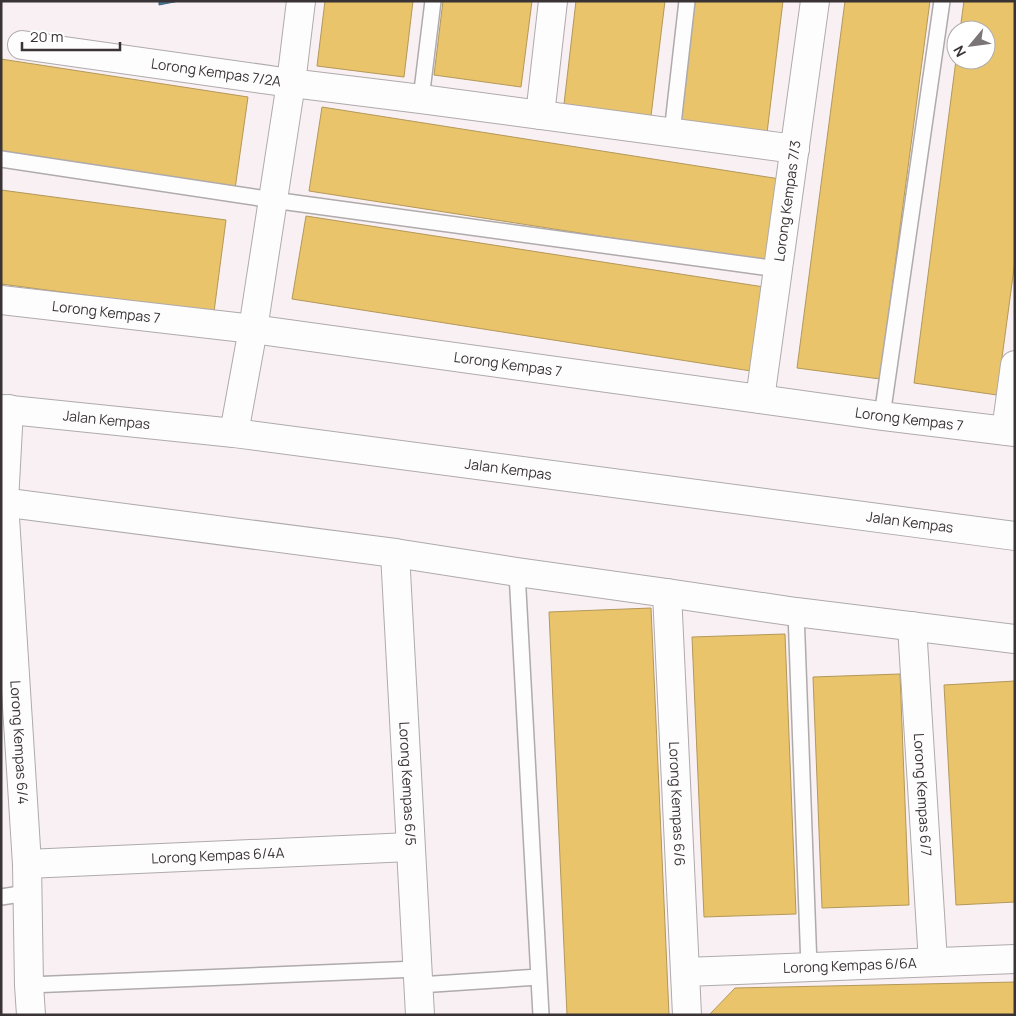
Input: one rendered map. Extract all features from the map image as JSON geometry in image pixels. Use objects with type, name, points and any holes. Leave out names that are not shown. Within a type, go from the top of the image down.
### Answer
[{"type":"street","points":[[234,433],[253,329],[291,83],[301,1]]},
{"type":"street","points":[[540,115],[553,1]]},
{"type":"street","name":"Lorong Kempas 7/3","points":[[760,399],[815,1]]},
{"type":"street","name":"Lorong Kempas 7/2A","points":[[22,45],[291,83],[795,148]]},
{"type":"street","name":"Lorong Kempas 7","points":[[1,300],[253,329],[882,416],[1011,432]]},
{"type":"street","points":[[1011,432],[1015,365]]},
{"type":"street","name":"Jalan Kempas","points":[[5,409],[234,433],[1015,536]]},
{"type":"street","name":"Lorong Kempas 6/4","points":[[5,409],[3,502],[26,864],[14,895],[29,985],[31,1015]]},
{"type":"street","points":[[3,502],[395,553],[796,612],[1015,638]]},
{"type":"street","name":"Lorong Kempas 6/5","points":[[395,553],[420,1015]]},
{"type":"street","name":"Lorong Kempas 6/6","points":[[667,593],[687,1015]]},
{"type":"street","name":"Lorong Kempas 6/7","points":[[912,626],[934,962]]},
{"type":"street","name":"Lorong Kempas 6/4A","points":[[26,864],[410,847]]},
{"type":"street","name":"Lorong Kempas 6/6A","points":[[685,972],[1015,959]]},
{"type":"lane","points":[[421,99],[433,1]]},
{"type":"lane","points":[[672,133],[687,1]]},
{"type":"lane","points":[[882,416],[942,1]]},
{"type":"lane","points":[[1,159],[273,200],[778,269]]},
{"type":"lane","points":[[517,572],[541,1015]]},
{"type":"lane","points":[[796,612],[809,967]]},
{"type":"lane","points":[[29,985],[418,977],[539,977]]},
{"type":"building: Homes","points":[[325,1],[413,1],[404,77],[317,66]]},
{"type":"building: Homes","points":[[443,1],[532,1],[521,87],[434,75]]},
{"type":"building: Homes","points":[[576,1],[665,1],[651,116],[564,104]]},
{"type":"building: Homes","points":[[694,1],[783,1],[767,133],[680,121]]},
{"type":"building: Homes","points":[[845,1],[930,1],[880,379],[797,368]]},
{"type":"building: Homes","points":[[964,1],[1015,1],[1015,261],[997,395],[914,383],[955,70],[996,70],[996,20],[961,20]]},
{"type":"building: Homes","points":[[1,59],[248,97],[235,189],[1,154]]},
{"type":"building: Homes","points":[[322,107],[780,179],[767,262],[309,191]]},
{"type":"building: Homes","points":[[1,190],[226,220],[214,312],[1,284]]},
{"type":"building: Homes","points":[[306,216],[764,287],[751,371],[292,299]]},
{"type":"building: Homes","points":[[651,608],[669,1015],[567,1015],[549,612]]},
{"type":"building: Homes","points":[[785,634],[796,914],[704,917],[692,637]]},
{"type":"building: Homes","points":[[900,674],[909,905],[822,908],[813,677]]},
{"type":"building: Homes","points":[[1015,681],[1015,902],[956,905],[944,685]]},
{"type":"building: Homes","points":[[1015,982],[1015,1015],[709,1015],[735,988]]},
{"type":"building: Public","points":[[159,1],[179,1],[159,5]]}]
